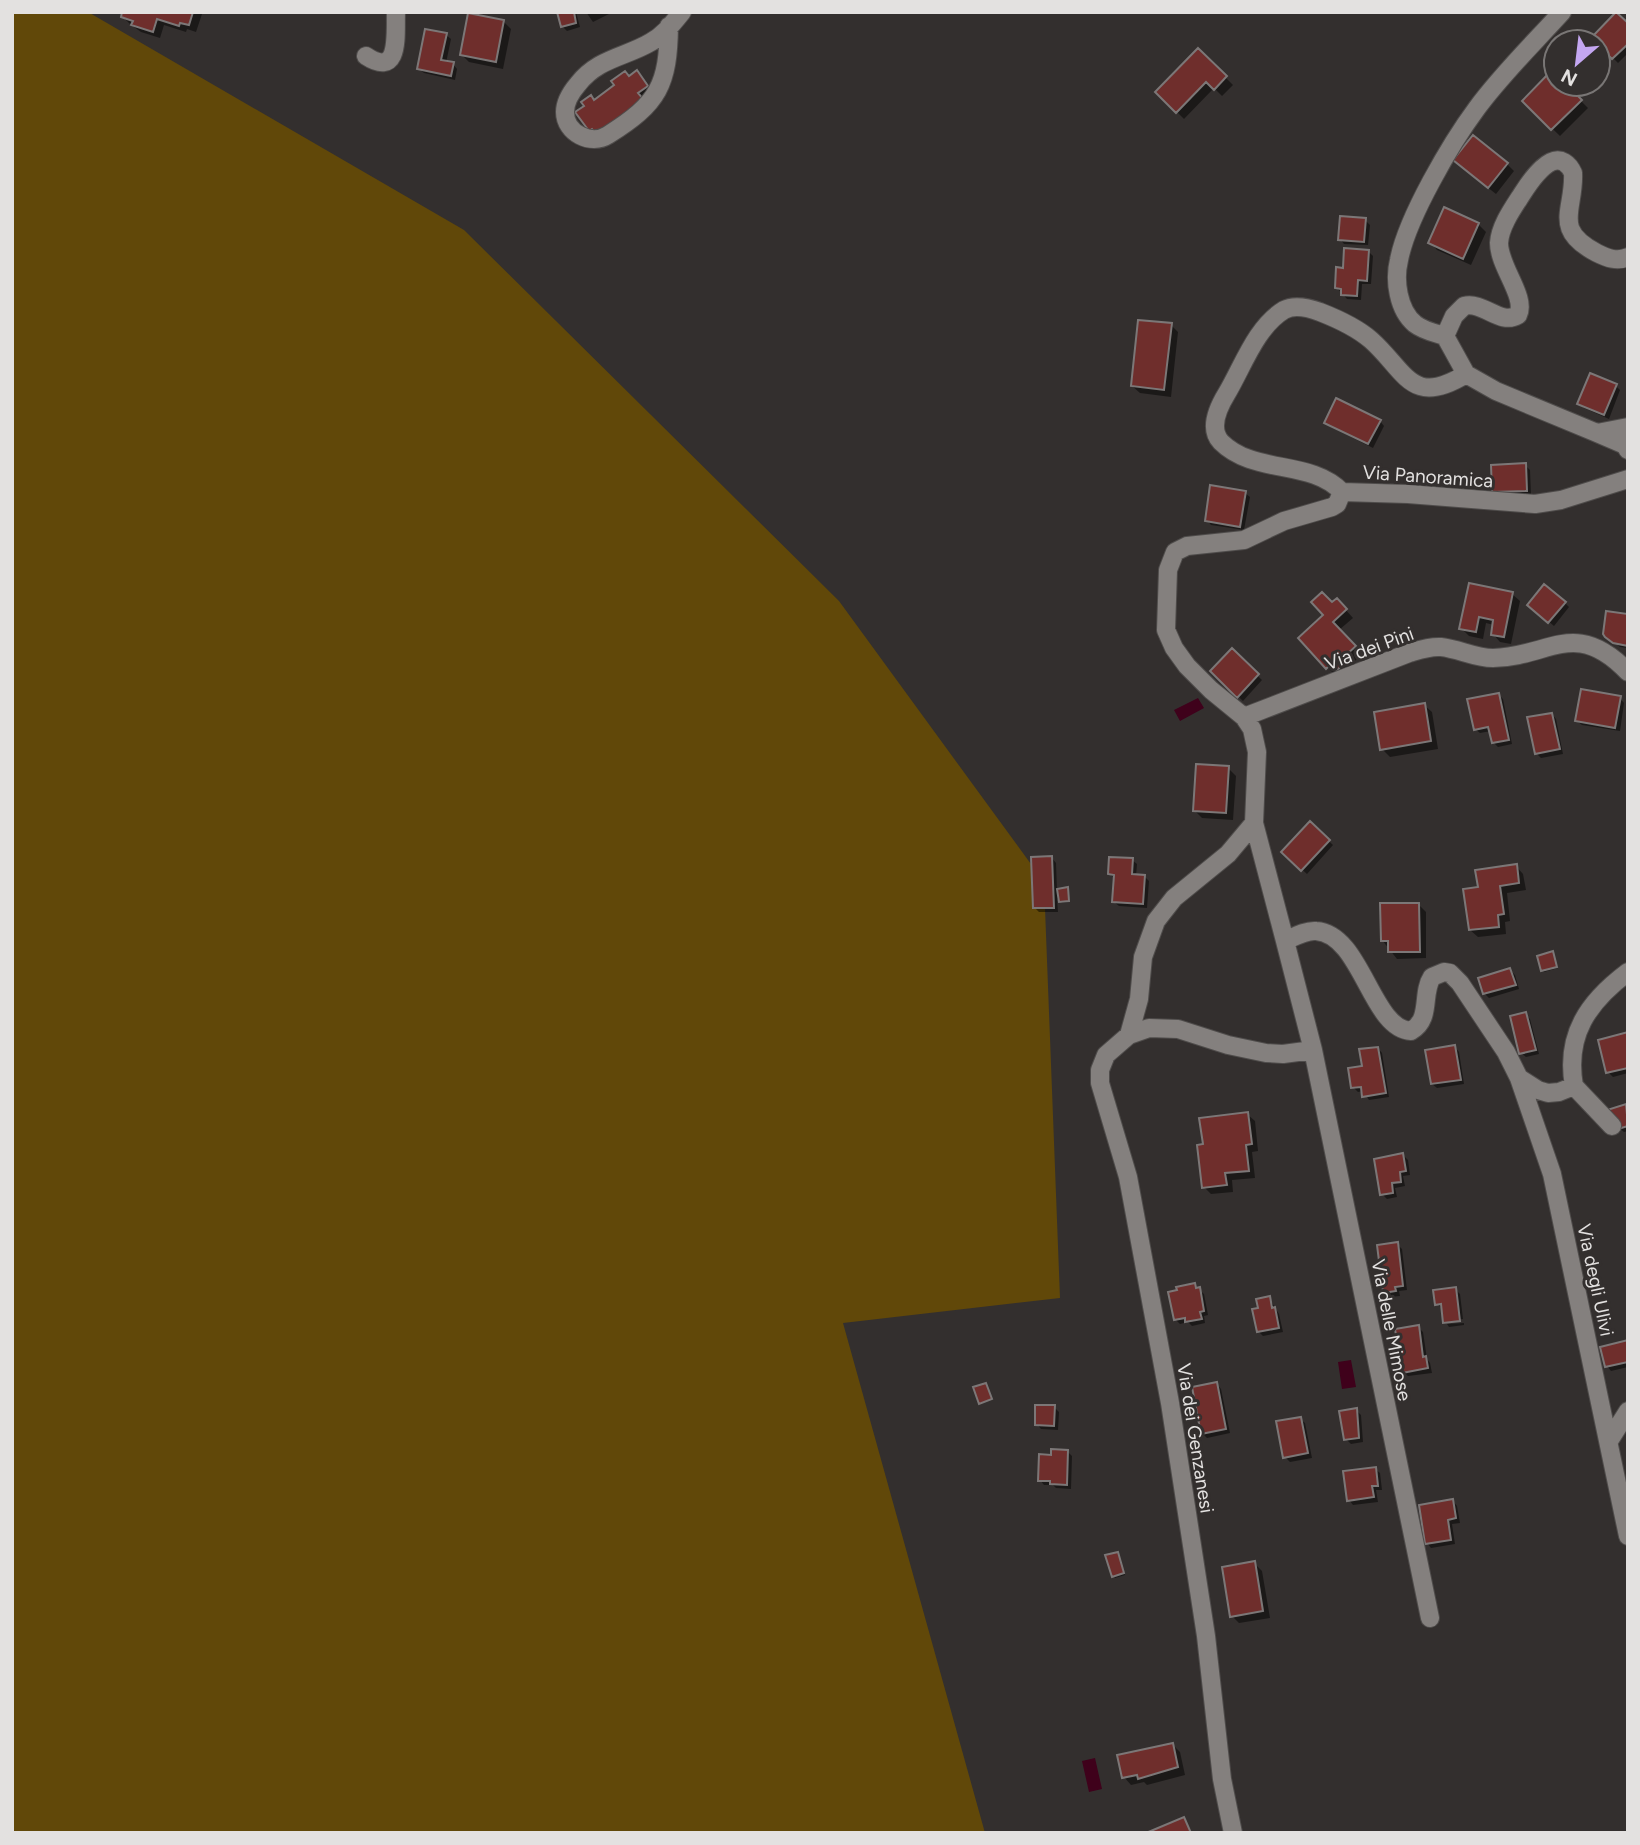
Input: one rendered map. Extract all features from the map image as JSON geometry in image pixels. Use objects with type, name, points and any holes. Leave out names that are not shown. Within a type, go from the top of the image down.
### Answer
[{"type":"street","points":[[366,56],[379,63],[391,58],[395,45],[396,12]]},
{"type":"street","points":[[669,26],[666,65],[660,88],[653,100],[602,139],[588,139],[575,132],[565,114],[567,103],[580,82],[601,63],[651,42],[682,12]]},
{"type":"street","points":[[1562,12],[1501,78],[1468,120],[1440,167],[1404,239],[1397,271],[1398,288],[1403,306],[1415,325],[1445,336],[1466,374],[1496,391],[1627,447]]},
{"type":"street","points":[[1445,336],[1454,316],[1464,306],[1478,306],[1508,318],[1518,316],[1521,304],[1503,265],[1500,237],[1524,191],[1550,162],[1565,162],[1573,173],[1567,215],[1574,236],[1604,256],[1615,260],[1628,257]]},
{"type":"street","points":[[1342,492],[1326,479],[1244,457],[1219,439],[1216,419],[1222,401],[1272,320],[1284,310],[1293,307],[1310,308],[1337,319],[1368,338],[1407,379],[1426,388],[1443,386],[1466,374]]},
{"type":"street","points":[[1597,433],[1628,427]]},
{"type":"street","name":"Via Panoramica","points":[[1285,941],[1254,823],[1257,752],[1254,735],[1244,717],[1192,672],[1169,640],[1165,623],[1171,557],[1182,547],[1244,540],[1284,521],[1325,510],[1337,504],[1342,492],[1408,494],[1535,505],[1561,500],[1628,479]]},
{"type":"street","name":"Via dei Pini","points":[[1244,717],[1409,653],[1435,647],[1494,658],[1555,644],[1582,643],[1606,653],[1628,672]]},
{"type":"street","points":[[1129,1035],[1137,1009],[1144,949],[1156,921],[1181,891],[1228,853],[1254,823]]},
{"type":"street","name":"Via degli Ulivi","points":[[1285,941],[1316,930],[1333,938],[1350,956],[1391,1023],[1405,1031],[1411,1031],[1420,1023],[1425,1010],[1427,988],[1433,977],[1444,972],[1450,973],[1463,987],[1492,1030],[1519,1078],[1552,1174],[1628,1536]]},
{"type":"street","name":"Via delle Mimose","points":[[1285,941],[1327,1111],[1430,1618]]},
{"type":"street","points":[[1612,1126],[1574,1086],[1570,1056],[1578,1027],[1606,992],[1628,972]]},
{"type":"street","points":[[1129,1035],[1150,1028],[1169,1028],[1266,1053],[1313,1050]]},
{"type":"street","name":"Via dei Genzanesi","points":[[1129,1035],[1105,1055],[1099,1076],[1128,1177],[1168,1390],[1206,1636],[1222,1779],[1233,1833]]},
{"type":"street","points":[[1519,1078],[1548,1093],[1559,1093],[1574,1086]]},
{"type":"street","points":[[1609,1441],[1628,1411]]},
{"type":"shaded area","points":[[12,12],[88,12],[464,230],[839,601],[1044,882],[1060,1298],[843,1323],[985,1833],[12,1833]]},
{"type":"shaded area","points":[[1198,698],[1204,708],[1180,721],[1174,710]]},
{"type":"shaded area","points":[[1351,1360],[1356,1387],[1342,1389],[1338,1362]]},
{"type":"shaded area","points":[[1095,1758],[1102,1789],[1089,1792],[1082,1761]]},
{"type":"building","points":[[122,12],[193,12],[189,25],[180,23],[179,26],[157,19],[153,32],[131,25],[133,21],[121,17]]},
{"type":"building","points":[[557,12],[574,12],[576,23],[561,27]]},
{"type":"building","points":[[1616,12],[1628,23],[1628,44],[1612,59],[1612,28],[1601,28]]},
{"type":"building","points":[[468,13],[504,20],[496,62],[460,55]]},
{"type":"building","points":[[425,29],[447,33],[441,60],[454,62],[451,76],[417,69]]},
{"type":"building","points":[[1198,48],[1227,76],[1214,90],[1206,82],[1176,113],[1155,92]]},
{"type":"building","points":[[637,70],[648,86],[638,93],[644,100],[596,134],[592,129],[589,131],[575,112],[584,106],[581,102],[591,95],[594,100],[614,85],[611,81],[625,71],[629,76]]},
{"type":"building","points":[[1542,80],[1542,98],[1582,100],[1551,130],[1522,101]]},
{"type":"building","points":[[1473,135],[1508,163],[1488,188],[1453,160]]},
{"type":"building","points":[[1444,207],[1479,223],[1463,259],[1428,243]]},
{"type":"building","points":[[1340,216],[1366,218],[1364,242],[1338,240]]},
{"type":"building","points":[[1344,248],[1369,250],[1367,281],[1358,280],[1357,296],[1341,295],[1341,289],[1335,288],[1336,267],[1343,268]]},
{"type":"building","points":[[1138,320],[1172,323],[1164,390],[1131,386]]},
{"type":"building","points":[[1590,373],[1617,384],[1604,415],[1577,404]]},
{"type":"building","points":[[1336,398],[1381,420],[1368,444],[1324,423]]},
{"type":"building","points":[[1526,463],[1527,491],[1492,492],[1491,465]]},
{"type":"building","points":[[1210,485],[1246,491],[1240,527],[1205,521]]},
{"type":"building","points":[[1469,583],[1513,592],[1504,637],[1491,635],[1493,620],[1479,617],[1476,632],[1459,629]]},
{"type":"building","points":[[1544,584],[1566,602],[1548,623],[1527,605]]},
{"type":"building","points":[[1322,592],[1332,602],[1337,598],[1347,609],[1333,622],[1356,646],[1345,656],[1349,659],[1336,671],[1330,665],[1326,669],[1298,638],[1323,615],[1311,602]]},
{"type":"building","points":[[1606,611],[1628,614],[1628,646],[1613,643],[1603,634]]},
{"type":"building","points":[[1232,648],[1259,674],[1237,698],[1210,671]]},
{"type":"building","points":[[1581,689],[1621,696],[1615,728],[1575,721]]},
{"type":"building","points":[[1499,693],[1509,740],[1492,743],[1488,727],[1474,730],[1467,699]]},
{"type":"building","points":[[1425,703],[1431,741],[1380,750],[1374,712]]},
{"type":"building","points":[[1552,713],[1560,749],[1535,754],[1527,717]]},
{"type":"building","points":[[1196,764],[1229,766],[1226,813],[1193,811]]},
{"type":"building","points":[[1310,821],[1330,840],[1301,871],[1281,852]]},
{"type":"building","points":[[1052,856],[1054,908],[1033,908],[1031,857]]},
{"type":"building","points":[[1109,857],[1133,858],[1132,874],[1145,875],[1143,904],[1112,902],[1114,875],[1108,874]]},
{"type":"building","points":[[1517,864],[1519,883],[1500,886],[1504,914],[1498,915],[1499,927],[1469,930],[1463,889],[1478,887],[1475,870]]},
{"type":"building","points":[[1068,887],[1069,901],[1059,902],[1057,889]]},
{"type":"building","points":[[1380,903],[1419,903],[1420,952],[1388,952],[1388,941],[1381,941]]},
{"type":"building","points":[[1553,951],[1557,967],[1541,971],[1537,956]]},
{"type":"building","points":[[1510,968],[1516,985],[1483,994],[1478,978]]},
{"type":"building","points":[[1526,1012],[1536,1050],[1519,1054],[1510,1016]]},
{"type":"building","points":[[1628,1032],[1628,1068],[1606,1073],[1598,1040]]},
{"type":"building","points":[[1455,1045],[1461,1080],[1431,1084],[1425,1050]]},
{"type":"building","points":[[1378,1047],[1386,1093],[1362,1097],[1361,1087],[1351,1088],[1348,1068],[1362,1066],[1359,1049]]},
{"type":"building","points":[[1626,1104],[1628,1126],[1618,1129],[1607,1110]]},
{"type":"building","points":[[1248,1112],[1252,1144],[1246,1145],[1249,1171],[1225,1173],[1227,1185],[1202,1188],[1197,1145],[1203,1144],[1199,1118]]},
{"type":"building","points":[[1403,1153],[1406,1171],[1400,1172],[1401,1182],[1392,1183],[1393,1193],[1380,1195],[1374,1159]]},
{"type":"building","points":[[1398,1242],[1403,1286],[1395,1287],[1396,1291],[1383,1293],[1377,1245]]},
{"type":"building","points":[[1195,1283],[1196,1288],[1200,1287],[1204,1311],[1200,1312],[1202,1319],[1185,1322],[1185,1318],[1174,1320],[1168,1292],[1177,1290],[1176,1287]]},
{"type":"building","points":[[1456,1287],[1460,1321],[1443,1323],[1441,1304],[1435,1305],[1433,1290]]},
{"type":"building","points":[[1270,1296],[1279,1328],[1257,1332],[1252,1309],[1258,1308],[1256,1299]]},
{"type":"building","points":[[1419,1325],[1423,1357],[1426,1356],[1428,1368],[1402,1373],[1395,1329]]},
{"type":"building","points":[[1628,1340],[1628,1362],[1605,1367],[1600,1347]]},
{"type":"building","points":[[1217,1382],[1226,1429],[1201,1434],[1192,1387]]},
{"type":"building","points":[[986,1383],[992,1399],[979,1404],[973,1387]]},
{"type":"building","points":[[1035,1405],[1055,1405],[1054,1426],[1035,1425]]},
{"type":"building","points":[[1357,1408],[1359,1438],[1344,1440],[1339,1411]]},
{"type":"building","points":[[1301,1417],[1308,1453],[1283,1458],[1276,1421]]},
{"type":"building","points":[[1051,1449],[1068,1450],[1067,1485],[1038,1481],[1039,1454],[1051,1455]]},
{"type":"building","points":[[1376,1467],[1378,1486],[1372,1486],[1374,1497],[1347,1501],[1343,1471]]},
{"type":"building","points":[[1453,1499],[1456,1518],[1448,1520],[1451,1540],[1425,1544],[1419,1505]]},
{"type":"building","points":[[1118,1552],[1124,1573],[1112,1577],[1105,1555]]},
{"type":"building","points":[[1255,1561],[1263,1611],[1230,1617],[1222,1567]]},
{"type":"building","points":[[1173,1743],[1178,1767],[1138,1779],[1137,1775],[1122,1778],[1117,1755]]},
{"type":"building","points":[[1184,1817],[1191,1833],[1146,1833]]}]
